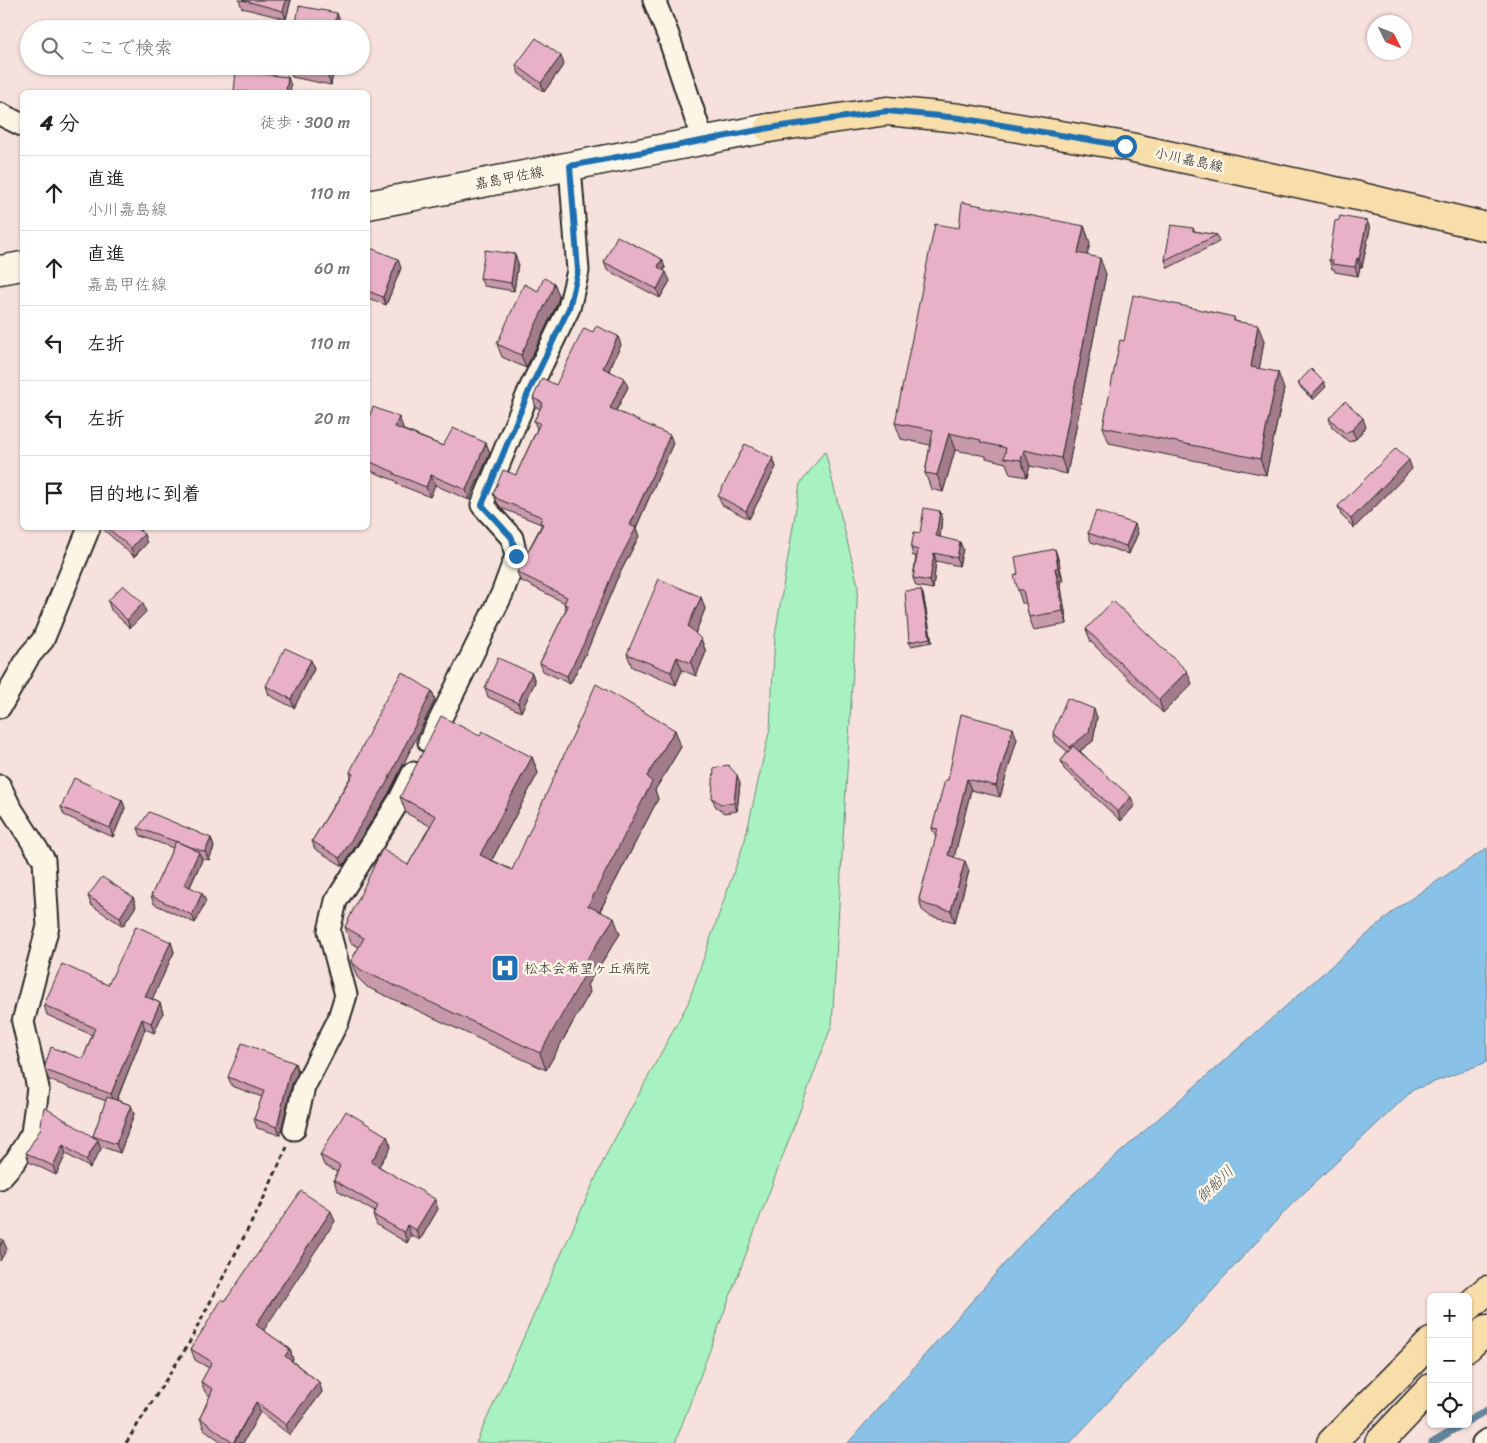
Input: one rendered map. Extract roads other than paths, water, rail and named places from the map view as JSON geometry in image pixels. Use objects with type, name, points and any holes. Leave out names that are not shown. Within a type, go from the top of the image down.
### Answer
[{"type":"main road","name":"小川嘉島線","points":[[769,128],[887,111],[960,118],[1134,148],[1358,196],[1487,227]]},
{"type":"main road","name":"嘉島甲佐線","points":[[370,205],[769,128]]},
{"type":"main road","points":[[0,270],[20,266]]},
{"type":"main road","points":[[1472,1303],[1487,1290]]},
{"type":"main road","points":[[1472,1343],[1487,1329]]},
{"type":"main road","points":[[1338,1440],[1427,1346]]},
{"type":"main road","points":[[1380,1443],[1427,1392]]},
{"type":"street","points":[[654,0],[668,35],[703,141]]},
{"type":"street","points":[[0,114],[20,124]]},
{"type":"street","points":[[294,1129],[304,1087],[338,1021],[346,995],[329,931],[336,900],[400,799],[502,594],[516,556],[512,538],[482,505],[529,391],[569,308],[578,271],[570,166]]},
{"type":"street","points":[[0,707],[29,656],[43,640],[88,530]]},
{"type":"street","points":[[0,786],[10,807],[44,860],[48,926],[23,1022],[38,1088],[32,1133],[16,1160],[0,1178]]},
{"type":"street","points":[[1483,1443],[1487,1440]]},
{"type":"water","name":"御船川","points":[[1487,848],[1487,1062],[1413,1090],[1291,1205],[1070,1443],[848,1443],[1039,1224],[1397,908]]},
{"type":"waterway","points":[[1472,1419],[1487,1410]]},
{"type":"waterway","points":[[1432,1443],[1456,1428]]},
{"type":"place","name":"松本会希望ヶ丘病院","points":[[505,968]]}]
